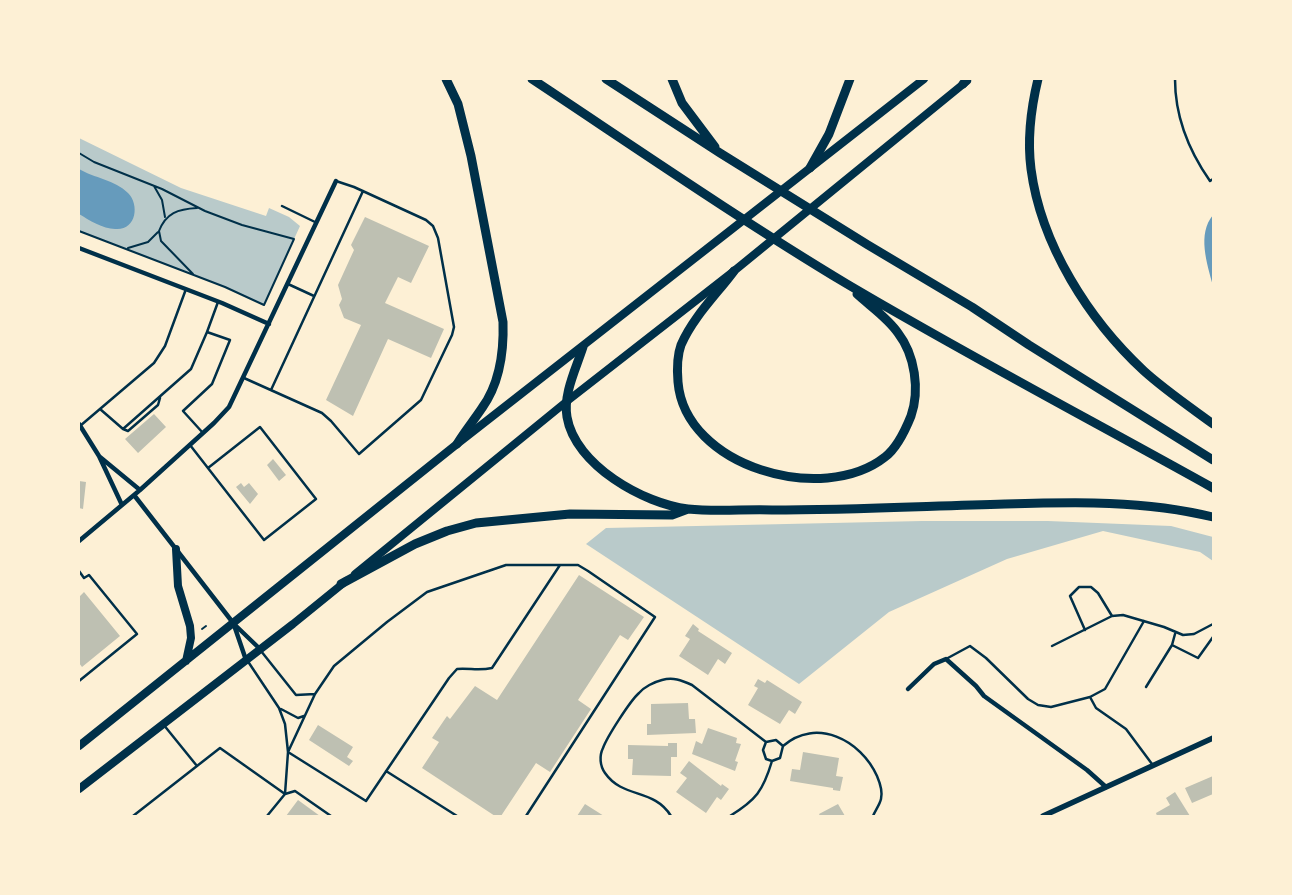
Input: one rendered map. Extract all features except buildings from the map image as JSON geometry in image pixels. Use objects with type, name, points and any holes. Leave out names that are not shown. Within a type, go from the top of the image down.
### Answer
[{"type":"highway","points":[[446,79],[458,104],[471,156],[503,322],[500,367],[494,386],[483,407],[458,444]]},
{"type":"highway","points":[[532,79],[695,189],[846,283],[961,350],[1213,488]]},
{"type":"highway","points":[[606,79],[868,246],[972,307],[1029,345],[1213,460]]},
{"type":"highway","points":[[672,79],[682,103],[720,153]]},
{"type":"highway","points":[[810,168],[830,134],[850,79]]},
{"type":"highway","points":[[79,746],[458,444],[583,348],[924,79]]},
{"type":"highway","points":[[1038,79],[1032,105],[1029,132],[1031,169],[1038,200],[1055,249],[1081,298],[1111,337],[1144,371],[1213,424]]},
{"type":"highway","points":[[79,789],[260,649],[566,402],[734,271],[967,81]]},
{"type":"highway","points":[[734,271],[691,326],[680,346],[676,368],[678,390],[684,406],[693,423],[709,441],[726,454],[746,465],[781,475],[812,479],[848,476],[875,464],[886,456],[906,430],[912,411],[915,387],[908,350],[898,332],[846,283]]},
{"type":"highway","points":[[583,348],[566,402],[567,418],[574,436],[586,454],[603,472],[640,494],[688,509],[815,510],[1111,502],[1182,510],[1213,517]]},
{"type":"highway","points":[[341,584],[415,544],[447,531],[476,523],[570,514],[672,516],[688,509]]},
{"type":"highway","points":[[176,549],[178,586],[190,626],[191,638],[186,662]]},
{"type":"street","points":[[79,541],[140,490],[229,407],[336,181]]},
{"type":"street","points":[[79,248],[186,289],[269,324]]},
{"type":"street","points":[[79,426],[99,456],[122,505]]},
{"type":"street","points":[[99,456],[140,490]]},
{"type":"street","points":[[134,495],[234,624],[260,649]]},
{"type":"street","points":[[234,624],[246,660]]},
{"type":"street","points":[[908,689],[934,664],[946,658],[984,696],[1087,770],[1106,787]]},
{"type":"street","points":[[1043,816],[1213,738]]},
{"type":"lane","points":[[1176,79],[1180,115],[1190,148],[1210,181],[1213,179]]},
{"type":"lane","points":[[244,378],[322,413],[332,421],[359,454],[421,400],[448,344],[454,327],[438,238],[433,226],[426,220],[363,191],[336,181]]},
{"type":"lane","points":[[271,390],[363,191]]},
{"type":"lane","points":[[282,206],[317,223]]},
{"type":"lane","points":[[288,284],[314,296]]},
{"type":"lane","points":[[79,426],[154,363],[160,355],[186,289]]},
{"type":"lane","points":[[100,409],[123,429],[161,397],[190,369],[218,302]]},
{"type":"lane","points":[[203,433],[184,411],[212,384],[230,340],[207,332]]},
{"type":"lane","points":[[190,445],[264,540],[316,499],[260,427],[208,468]]},
{"type":"lane","points":[[288,752],[366,801],[457,669],[468,668],[480,671],[492,668],[560,565]]},
{"type":"lane","points":[[288,752],[315,694],[334,666],[393,617],[427,592],[506,566],[578,565],[655,617],[526,816]]},
{"type":"lane","points":[[79,571],[84,578],[89,575],[137,634],[79,681]]},
{"type":"lane","points":[[1085,630],[1070,596],[1078,587],[1091,587],[1098,593],[1112,616]]},
{"type":"lane","points":[[1052,646],[1112,616],[1123,615],[1164,627],[1183,635],[1194,634],[1213,624]]},
{"type":"lane","points":[[946,658],[970,646],[986,658],[1028,699],[1038,705],[1051,707],[1090,697],[1105,689],[1144,621]]},
{"type":"lane","points":[[1146,687],[1172,645],[1175,633]]},
{"type":"lane","points":[[1172,645],[1198,658],[1213,637]]},
{"type":"lane","points":[[260,649],[296,695],[315,694]]},
{"type":"lane","points":[[246,660],[279,708],[285,724],[288,752],[285,794]]},
{"type":"lane","points":[[671,816],[662,803],[626,790],[616,784],[605,773],[600,761],[602,748],[638,693],[649,685],[662,680],[677,678],[692,684],[766,742],[776,740],[783,746]]},
{"type":"lane","points":[[1090,697],[1096,708],[1126,729],[1137,740],[1153,766]]},
{"type":"lane","points":[[279,708],[290,716],[298,718],[306,715]]},
{"type":"lane","points":[[163,724],[197,766]]},
{"type":"lane","points":[[766,742],[763,750],[766,759],[772,761],[780,758],[783,746],[803,734],[819,732],[833,734],[856,747],[866,756],[881,786],[881,799],[873,816]]},
{"type":"lane","points":[[133,816],[220,748],[285,794]]},
{"type":"lane","points":[[730,816],[751,803],[766,781],[772,761]]},
{"type":"lane","points":[[386,771],[457,816]]},
{"type":"lane","points":[[266,816],[285,794],[295,791],[332,816]]},
{"type":"path","points":[[79,153],[103,166],[154,186],[242,225],[294,239],[264,305],[225,286],[79,231]]},
{"type":"path","points":[[154,186],[162,200],[166,218]]},
{"type":"path","points":[[126,248],[137,247],[148,242],[159,232],[166,218],[178,210],[200,208]]},
{"type":"path","points":[[159,232],[161,241],[194,275]]},
{"type":"path","points":[[203,631],[202,629],[206,626]]},
{"type":"shaded area","points":[[79,138],[181,188],[266,216],[269,208],[289,217],[300,226],[264,305],[239,293],[79,231]]},
{"type":"shaded area","points":[[922,521],[1048,521],[1171,526],[1213,537],[1213,561],[1200,552],[1103,531],[1007,559],[889,612],[799,684],[586,544],[606,528]]},
{"type":"water","points":[[79,169],[111,182],[128,193],[132,198],[135,210],[132,222],[128,226],[122,229],[106,228],[79,214]]},
{"type":"water","points":[[1213,215],[1213,286],[1204,240],[1205,231]]}]
